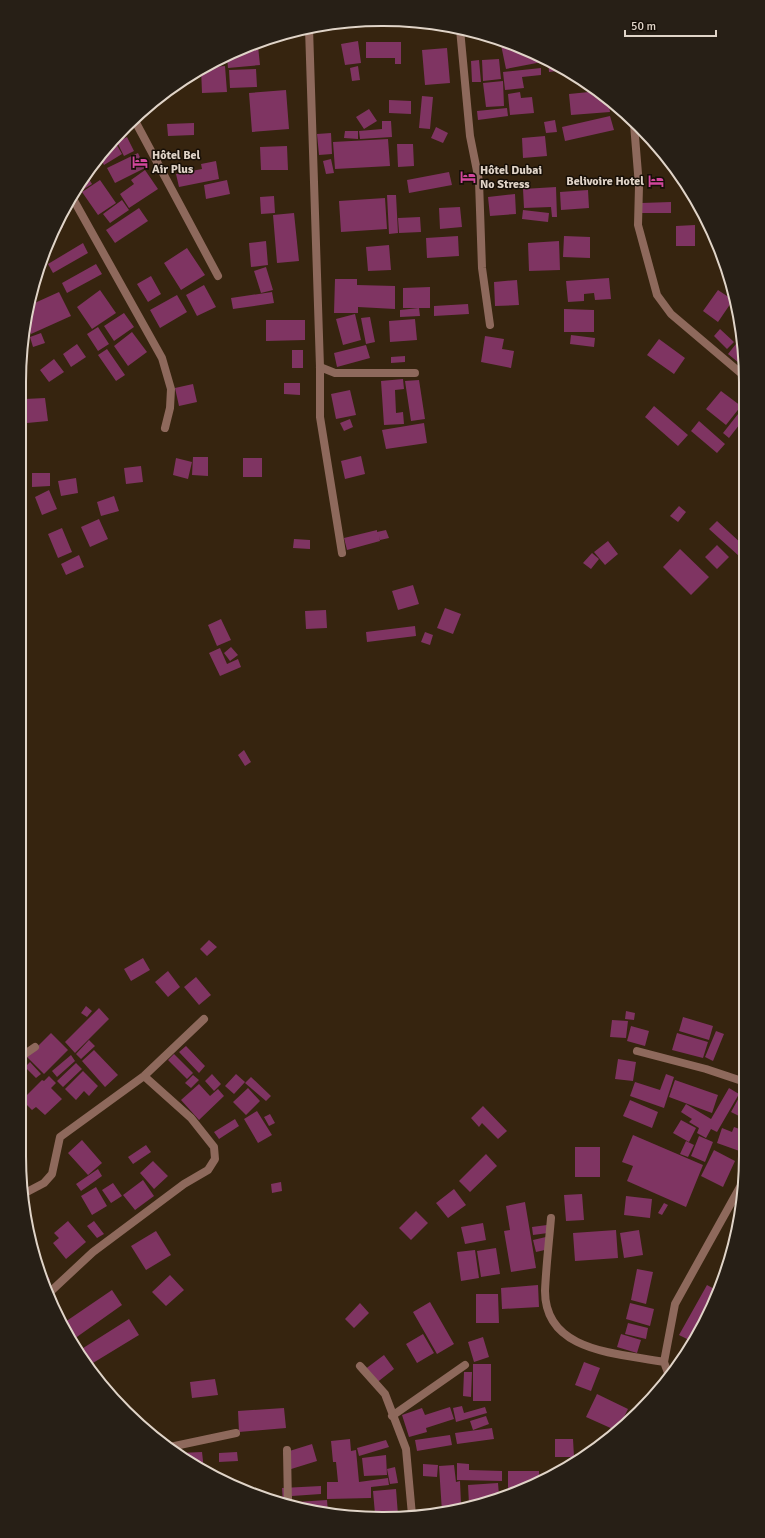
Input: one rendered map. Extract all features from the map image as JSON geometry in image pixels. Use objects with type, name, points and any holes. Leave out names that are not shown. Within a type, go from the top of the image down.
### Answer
[{"type":"street","points":[[309,34],[320,367],[320,417],[342,553]]},
{"type":"street","points":[[461,35],[470,136],[479,181],[482,268],[490,325]]},
{"type":"street","points":[[137,124],[218,276]]},
{"type":"street","points":[[634,129],[639,186],[638,225],[657,295],[671,314],[739,371]]},
{"type":"street","points":[[75,202],[162,358],[171,389],[170,408],[166,428]]},
{"type":"street","points":[[320,367],[335,372],[415,373]]},
{"type":"street","points":[[28,1191],[44,1183],[52,1174],[60,1137],[144,1076],[204,1019]]},
{"type":"street","points":[[26,1053],[36,1047]]},
{"type":"street","points":[[637,1051],[706,1069],[739,1080]]},
{"type":"street","points":[[52,1290],[93,1252],[184,1184],[208,1170],[215,1159],[214,1147],[191,1118],[144,1076]]},
{"type":"street","points":[[667,1370],[664,1362],[675,1304],[737,1193]]},
{"type":"street","points":[[551,1218],[545,1293],[550,1317],[559,1331],[571,1340],[593,1348],[664,1362]]},
{"type":"street","points":[[392,1416],[465,1364]]},
{"type":"street","points":[[360,1366],[385,1394],[392,1416],[406,1449],[412,1511]]},
{"type":"street","points":[[177,1447],[236,1433]]},
{"type":"street","points":[[287,1450],[288,1499]]},
{"type":"building","points":[[358,41],[361,63],[345,65],[341,44]]},
{"type":"building","points":[[366,42],[401,42],[401,64],[395,64],[395,58],[366,58]]},
{"type":"building","points":[[501,47],[539,63],[506,69]]},
{"type":"building","points":[[447,48],[450,83],[425,85],[422,50]]},
{"type":"building","points":[[258,49],[260,65],[228,68],[227,62]]},
{"type":"building","points":[[499,59],[501,79],[483,81],[482,60]]},
{"type":"building","points":[[479,60],[481,82],[472,82],[471,61]]},
{"type":"building","points":[[225,66],[227,92],[202,93],[201,76],[218,67]]},
{"type":"building","points":[[358,66],[360,80],[352,81],[350,68]]},
{"type":"building","points":[[541,68],[541,75],[522,77],[524,88],[505,90],[503,72]]},
{"type":"building","points":[[549,68],[556,71],[549,72]]},
{"type":"building","points":[[256,69],[257,87],[230,88],[229,70]]},
{"type":"building","points":[[503,81],[504,106],[486,107],[483,83]]},
{"type":"building","points":[[286,90],[289,129],[252,132],[249,93]]},
{"type":"building","points":[[520,92],[521,98],[532,97],[534,113],[510,115],[508,94]]},
{"type":"building","points":[[589,92],[609,107],[610,112],[571,115],[569,94]]},
{"type":"building","points":[[422,96],[433,97],[430,129],[419,128]]},
{"type":"building","points":[[389,100],[411,101],[411,114],[389,113]]},
{"type":"building","points":[[507,108],[508,116],[478,120],[477,111]]},
{"type":"building","points":[[369,109],[377,121],[364,129],[356,117]]},
{"type":"building","points":[[610,116],[614,130],[565,141],[562,127]]},
{"type":"building","points":[[555,120],[557,132],[546,133],[544,122]]},
{"type":"building","points":[[382,121],[391,121],[392,137],[360,139],[359,131],[382,129]]},
{"type":"building","points":[[194,123],[194,135],[168,136],[167,124]]},
{"type":"building","points":[[436,127],[448,133],[443,143],[431,138]]},
{"type":"building","points":[[345,131],[358,131],[358,139],[344,138]]},
{"type":"building","points":[[331,133],[332,154],[319,155],[317,134]]},
{"type":"building","points":[[545,136],[547,156],[523,158],[522,138]]},
{"type":"building","points":[[127,137],[134,151],[124,156],[118,143]]},
{"type":"building","points":[[388,139],[390,166],[335,169],[333,142]]},
{"type":"building","points":[[116,144],[122,154],[104,165],[102,162]]},
{"type":"building","points":[[397,144],[413,144],[414,166],[398,167]]},
{"type":"building","points":[[287,146],[288,170],[261,170],[260,147]]},
{"type":"building","points":[[138,153],[145,168],[115,183],[107,168]]},
{"type":"building","points":[[331,159],[334,173],[326,174],[323,161]]},
{"type":"building","points":[[216,161],[219,179],[179,187],[176,174],[202,169],[201,164]]},
{"type":"building","points":[[145,170],[158,189],[129,208],[120,194],[134,184],[131,180]]},
{"type":"building","points":[[449,172],[452,185],[409,193],[407,180]]},
{"type":"building","points":[[89,180],[92,184],[82,190]]},
{"type":"building","points":[[100,180],[116,203],[98,215],[82,192]]},
{"type":"building","points":[[227,180],[230,194],[206,199],[204,185]]},
{"type":"building","points":[[556,187],[557,217],[552,217],[551,207],[524,208],[523,189]]},
{"type":"building","points":[[588,190],[589,208],[561,210],[560,192]]},
{"type":"building","points":[[515,194],[516,214],[490,216],[488,197]]},
{"type":"building","points":[[387,195],[396,195],[398,233],[389,234]]},
{"type":"building","points":[[274,196],[275,213],[261,214],[260,197]]},
{"type":"building","points":[[385,198],[387,229],[341,232],[339,201]]},
{"type":"building","points":[[122,200],[129,210],[110,223],[103,214]]},
{"type":"building","points":[[671,202],[671,213],[641,213],[641,203]]},
{"type":"building","points":[[460,207],[462,227],[440,229],[439,208]]},
{"type":"building","points":[[139,208],[148,221],[115,243],[106,230]]},
{"type":"building","points":[[523,210],[549,213],[548,222],[522,219]]},
{"type":"building","points":[[294,213],[299,261],[277,263],[273,215]]},
{"type":"building","points":[[420,217],[421,232],[399,233],[398,218]]},
{"type":"building","points":[[695,225],[695,246],[676,246],[676,226]]},
{"type":"building","points":[[458,236],[459,256],[427,258],[426,238]]},
{"type":"building","points":[[564,236],[590,237],[590,258],[563,257]]},
{"type":"building","points":[[266,241],[268,265],[251,267],[249,243]]},
{"type":"building","points":[[559,241],[560,270],[529,271],[528,243]]},
{"type":"building","points":[[83,243],[88,253],[53,273],[48,264]]},
{"type":"building","points":[[389,245],[391,270],[368,271],[366,247]]},
{"type":"building","points":[[187,248],[205,275],[181,290],[164,263]]},
{"type":"building","points":[[96,264],[102,274],[67,293],[62,283]]},
{"type":"building","points":[[266,267],[273,290],[261,293],[254,271]]},
{"type":"building","points":[[151,276],[161,294],[148,302],[137,284]]},
{"type":"building","points":[[609,278],[611,299],[595,300],[594,293],[584,294],[584,301],[568,302],[566,281]]},
{"type":"building","points":[[335,279],[357,279],[357,285],[395,286],[395,309],[358,307],[358,313],[334,313]]},
{"type":"building","points":[[517,280],[519,305],[495,306],[494,282]]},
{"type":"building","points":[[204,285],[216,307],[197,316],[186,295]]},
{"type":"building","points":[[430,287],[430,308],[403,308],[403,288]]},
{"type":"building","points":[[100,290],[116,313],[92,329],[77,307]]},
{"type":"building","points":[[718,290],[729,297],[730,304],[718,322],[703,311]]},
{"type":"building","points":[[59,292],[71,316],[31,334],[30,331],[35,303]]},
{"type":"building","points":[[272,292],[274,303],[233,309],[231,298]]},
{"type":"building","points":[[177,295],[187,312],[160,328],[150,310]]},
{"type":"building","points":[[468,304],[469,314],[434,316],[434,306]]},
{"type":"building","points":[[419,308],[420,316],[400,317],[400,310]]},
{"type":"building","points":[[564,309],[594,310],[594,332],[564,332]]},
{"type":"building","points":[[124,313],[134,327],[114,341],[104,326]]},
{"type":"building","points":[[355,314],[361,340],[343,345],[336,319]]},
{"type":"building","points":[[370,317],[375,342],[366,344],[361,318]]},
{"type":"building","points":[[415,319],[417,340],[390,342],[389,321]]},
{"type":"building","points":[[266,320],[305,320],[305,340],[266,341]]},
{"type":"building","points":[[98,327],[109,344],[98,351],[87,334]]},
{"type":"building","points":[[720,329],[734,342],[727,349],[714,336]]},
{"type":"building","points":[[132,332],[147,352],[128,366],[114,346]]},
{"type":"building","points":[[41,333],[45,343],[33,347],[30,337]]},
{"type":"building","points":[[571,335],[595,338],[594,347],[570,344]]},
{"type":"building","points":[[485,336],[504,339],[502,349],[514,351],[511,368],[481,362]]},
{"type":"building","points":[[659,339],[685,358],[674,374],[647,355]]},
{"type":"building","points":[[737,343],[738,362],[728,354]]},
{"type":"building","points":[[77,344],[86,357],[71,367],[63,354]]},
{"type":"building","points":[[366,345],[370,358],[337,367],[334,353]]},
{"type":"building","points":[[107,349],[125,375],[116,381],[98,355]]},
{"type":"building","points":[[292,350],[303,350],[303,368],[292,368]]},
{"type":"building","points":[[405,356],[405,362],[391,363],[391,357]]},
{"type":"building","points":[[54,359],[64,372],[49,382],[40,370]]},
{"type":"building","points":[[403,379],[404,389],[395,390],[396,413],[403,412],[404,424],[384,425],[381,381]]},
{"type":"building","points":[[419,380],[425,419],[411,421],[405,381]]},
{"type":"building","points":[[284,383],[300,383],[300,395],[284,394]]},
{"type":"building","points":[[193,384],[197,402],[179,406],[175,388]]},
{"type":"building","points":[[350,390],[356,415],[336,419],[331,394]]},
{"type":"building","points":[[721,391],[739,404],[739,409],[726,425],[706,409]]},
{"type":"building","points":[[45,398],[48,421],[27,423],[26,399]]},
{"type":"building","points":[[654,406],[688,435],[678,446],[645,417]]},
{"type":"building","points":[[739,413],[739,425],[729,438],[723,433]]},
{"type":"building","points":[[350,419],[353,427],[344,431],[340,423]]},
{"type":"building","points":[[699,421],[725,444],[717,453],[691,431]]},
{"type":"building","points":[[424,423],[427,443],[386,449],[382,430]]},
{"type":"building","points":[[361,456],[365,474],[345,479],[341,461]]},
{"type":"building","points":[[193,457],[208,457],[208,476],[192,475]]},
{"type":"building","points":[[176,458],[192,462],[188,479],[173,475]]},
{"type":"building","points":[[243,458],[262,458],[262,477],[243,477]]},
{"type":"building","points":[[141,466],[143,482],[126,484],[124,468]]},
{"type":"building","points":[[32,473],[50,473],[50,486],[32,487]]},
{"type":"building","points":[[76,478],[78,493],[61,496],[58,481]]},
{"type":"building","points":[[49,490],[57,509],[42,515],[35,497]]},
{"type":"building","points":[[114,496],[119,511],[101,516],[97,502]]},
{"type":"building","points":[[679,506],[686,512],[678,522],[670,516]]},
{"type":"building","points":[[99,519],[108,539],[90,547],[81,527]]},
{"type":"building","points":[[717,521],[739,541],[739,556],[709,529]]},
{"type":"building","points":[[62,528],[72,552],[58,558],[48,534]]},
{"type":"building","points":[[377,530],[377,532],[386,530],[389,538],[380,540],[379,536],[380,541],[347,550],[344,538]]},
{"type":"building","points":[[294,539],[310,540],[310,549],[293,548]]},
{"type":"building","points":[[608,541],[618,554],[605,565],[594,552]]},
{"type":"building","points":[[717,545],[729,557],[717,569],[705,557]]},
{"type":"building","points":[[680,549],[709,577],[691,595],[663,567]]},
{"type":"building","points":[[592,553],[599,559],[591,569],[583,563]]},
{"type":"building","points":[[79,555],[84,567],[66,575],[61,564]]},
{"type":"building","points":[[413,585],[419,604],[398,610],[392,591]]},
{"type":"building","points":[[445,608],[461,614],[453,634],[437,628]]},
{"type":"building","points":[[326,610],[327,628],[306,629],[305,611]]},
{"type":"building","points":[[221,619],[231,640],[217,646],[208,625]]},
{"type":"building","points":[[415,626],[416,636],[367,642],[366,632]]},
{"type":"building","points":[[425,632],[433,635],[430,645],[421,642]]},
{"type":"building","points":[[231,647],[238,655],[230,661],[224,653]]},
{"type":"building","points":[[220,648],[227,664],[238,659],[241,667],[220,676],[209,653]]},
{"type":"building","points":[[244,750],[251,762],[245,766],[238,755]]},
{"type":"building","points":[[209,940],[217,947],[207,956],[200,949]]},
{"type":"building","points":[[143,958],[150,970],[131,981],[124,969]]},
{"type":"building","points":[[168,971],[180,987],[168,997],[155,982]]},
{"type":"building","points":[[196,977],[211,995],[199,1005],[184,987]]},
{"type":"building","points":[[86,1006],[92,1011],[87,1017],[81,1013]]},
{"type":"building","points":[[99,1008],[109,1019],[75,1053],[65,1042]]},
{"type":"building","points":[[626,1011],[635,1013],[634,1020],[625,1019]]},
{"type":"building","points":[[683,1017],[713,1026],[709,1040],[679,1031]]},
{"type":"building","points":[[612,1020],[628,1021],[626,1038],[610,1037]]},
{"type":"building","points":[[631,1026],[649,1031],[645,1046],[627,1041]]},
{"type":"building","points":[[716,1031],[724,1034],[713,1061],[705,1057]]},
{"type":"building","points":[[51,1033],[68,1050],[44,1074],[27,1057]]},
{"type":"building","points":[[677,1033],[708,1042],[703,1058],[672,1050]]},
{"type":"building","points":[[89,1040],[95,1046],[81,1059],[76,1054]]},
{"type":"building","points":[[186,1046],[205,1066],[199,1073],[179,1052]]},
{"type":"building","points":[[94,1050],[118,1075],[105,1087],[82,1061]]},
{"type":"building","points":[[174,1054],[193,1073],[187,1079],[168,1060]]},
{"type":"building","points":[[71,1055],[75,1061],[57,1077],[52,1071]]},
{"type":"building","points":[[618,1059],[636,1062],[633,1081],[615,1079]]},
{"type":"building","points":[[30,1062],[41,1074],[36,1078],[26,1068]]},
{"type":"building","points":[[76,1063],[82,1069],[63,1087],[57,1081]]},
{"type":"building","points":[[83,1071],[98,1086],[89,1096],[84,1091],[76,1100],[65,1089]]},
{"type":"building","points":[[212,1074],[221,1084],[214,1091],[205,1081]]},
{"type":"building","points":[[236,1074],[245,1082],[234,1094],[225,1086]]},
{"type":"building","points":[[666,1074],[674,1077],[664,1108],[630,1096],[635,1082],[660,1090]]},
{"type":"building","points":[[193,1075],[199,1080],[191,1088],[185,1083]]},
{"type":"building","points":[[49,1076],[56,1083],[51,1088],[62,1099],[45,1115],[36,1107],[32,1110],[26,1104],[26,1096],[42,1080],[44,1081]]},
{"type":"building","points":[[251,1077],[271,1096],[266,1101],[245,1083]]},
{"type":"building","points":[[675,1080],[718,1095],[712,1113],[669,1097]]},
{"type":"building","points":[[199,1084],[210,1096],[218,1089],[224,1096],[199,1120],[181,1100]]},
{"type":"building","points":[[248,1088],[260,1101],[246,1115],[233,1102]]},
{"type":"building","points":[[729,1088],[739,1094],[717,1132],[711,1129],[706,1138],[697,1133],[699,1128],[689,1122],[692,1119],[681,1112],[686,1104],[711,1119]]},
{"type":"building","points":[[739,1098],[739,1116],[731,1112]]},
{"type":"building","points":[[630,1100],[658,1112],[652,1128],[623,1116]]},
{"type":"building","points":[[483,1106],[507,1131],[498,1139],[482,1123],[479,1127],[471,1118]]},
{"type":"building","points":[[257,1111],[272,1135],[258,1143],[244,1119]]},
{"type":"building","points":[[270,1114],[275,1123],[269,1126],[264,1117]]},
{"type":"building","points":[[235,1119],[239,1126],[219,1139],[214,1132]]},
{"type":"building","points":[[681,1120],[696,1128],[689,1142],[673,1133]]},
{"type":"building","points":[[734,1127],[739,1129],[739,1151],[717,1143],[722,1128],[732,1132]]},
{"type":"building","points":[[633,1135],[703,1165],[686,1207],[627,1181],[633,1166],[622,1162]]},
{"type":"building","points":[[699,1136],[713,1142],[705,1162],[691,1156]]},
{"type":"building","points":[[82,1140],[102,1163],[88,1175],[68,1153]]},
{"type":"building","points":[[686,1141],[694,1145],[688,1157],[680,1154]]},
{"type":"building","points":[[146,1145],[151,1152],[133,1164],[128,1157]]},
{"type":"building","points":[[575,1147],[600,1147],[600,1177],[575,1177]]},
{"type":"building","points":[[714,1150],[735,1161],[723,1187],[701,1176]]},
{"type":"building","points":[[486,1154],[497,1166],[470,1192],[459,1181]]},
{"type":"building","points":[[153,1161],[168,1176],[154,1189],[140,1173]]},
{"type":"building","points":[[98,1169],[102,1176],[81,1191],[76,1184]]},
{"type":"building","points":[[143,1180],[154,1196],[135,1210],[123,1195]]},
{"type":"building","points":[[281,1182],[282,1191],[272,1193],[271,1184]]},
{"type":"building","points":[[113,1183],[122,1196],[111,1203],[102,1190]]},
{"type":"building","points":[[96,1187],[107,1206],[92,1215],[81,1196]]},
{"type":"building","points":[[454,1189],[466,1205],[448,1218],[436,1203]]},
{"type":"building","points":[[582,1194],[584,1220],[566,1221],[564,1195]]},
{"type":"building","points":[[626,1196],[652,1199],[650,1218],[624,1215]]},
{"type":"building","points":[[525,1202],[536,1268],[511,1272],[504,1231],[510,1230],[506,1206]]},
{"type":"building","points":[[664,1203],[668,1205],[662,1215],[658,1213]]},
{"type":"building","points":[[416,1211],[428,1223],[411,1240],[399,1228]]},
{"type":"building","points":[[68,1221],[86,1242],[66,1259],[53,1243],[59,1238],[54,1233]]},
{"type":"building","points":[[94,1221],[104,1234],[97,1238],[87,1226]]},
{"type":"building","points":[[483,1223],[486,1240],[465,1244],[461,1227]]},
{"type":"building","points":[[547,1225],[548,1233],[533,1235],[532,1227]]},
{"type":"building","points":[[616,1230],[618,1258],[575,1261],[573,1233]]},
{"type":"building","points":[[639,1230],[643,1255],[624,1258],[620,1233]]},
{"type":"building","points":[[156,1231],[171,1255],[146,1270],[131,1246]]},
{"type":"building","points":[[546,1237],[549,1249],[536,1252],[533,1240]]},
{"type":"building","points":[[496,1248],[500,1274],[481,1277],[477,1251]]},
{"type":"building","points":[[475,1250],[479,1278],[461,1281],[457,1252]]},
{"type":"building","points":[[637,1269],[653,1272],[646,1304],[631,1300]]},
{"type":"building","points":[[170,1275],[184,1290],[166,1306],[152,1292]]},
{"type":"building","points":[[538,1285],[539,1307],[502,1309],[501,1288]]},
{"type":"building","points":[[707,1285],[713,1288],[688,1339],[679,1335]]},
{"type":"building","points":[[112,1290],[122,1305],[76,1338],[67,1321]]},
{"type":"building","points":[[476,1294],[498,1294],[499,1323],[476,1323]]},
{"type":"building","points":[[430,1302],[454,1344],[437,1354],[413,1312]]},
{"type":"building","points":[[360,1303],[369,1313],[354,1328],[345,1319]]},
{"type":"building","points":[[630,1303],[654,1309],[650,1326],[626,1319]]},
{"type":"building","points":[[129,1319],[139,1335],[93,1363],[83,1348]]},
{"type":"building","points":[[628,1323],[648,1328],[646,1339],[625,1334]]},
{"type":"building","points":[[423,1334],[434,1353],[417,1363],[406,1344]]},
{"type":"building","points":[[621,1334],[641,1340],[637,1353],[617,1347]]},
{"type":"building","points":[[483,1337],[489,1357],[474,1362],[468,1342]]},
{"type":"building","points":[[384,1355],[394,1369],[375,1384],[364,1370]]},
{"type":"building","points":[[584,1362],[600,1368],[591,1391],[575,1385]]},
{"type":"building","points":[[473,1364],[491,1364],[491,1401],[473,1401]]},
{"type":"building","points":[[464,1372],[472,1372],[471,1397],[463,1396]]},
{"type":"building","points":[[215,1379],[218,1395],[192,1398],[190,1382]]},
{"type":"building","points":[[597,1394],[628,1409],[623,1420],[612,1429],[586,1417]]},
{"type":"building","points":[[462,1406],[464,1413],[485,1407],[487,1413],[456,1422],[453,1408]]},
{"type":"building","points":[[450,1407],[454,1419],[426,1428],[427,1432],[409,1437],[402,1415],[422,1408],[425,1415]]},
{"type":"building","points":[[284,1408],[286,1428],[239,1432],[238,1411]]},
{"type":"building","points":[[486,1416],[489,1424],[473,1430],[470,1421]]},
{"type":"building","points":[[492,1428],[494,1439],[457,1444],[455,1433]]},
{"type":"building","points":[[450,1435],[452,1445],[417,1451],[415,1440]]},
{"type":"building","points":[[350,1439],[351,1451],[356,1450],[359,1482],[388,1478],[389,1485],[371,1487],[371,1498],[327,1499],[327,1482],[338,1482],[336,1462],[333,1462],[331,1441]]},
{"type":"building","points":[[555,1439],[573,1439],[574,1456],[555,1457]]},
{"type":"building","points":[[386,1440],[389,1447],[359,1456],[357,1448]]},
{"type":"building","points":[[312,1444],[317,1461],[288,1470],[283,1453]]},
{"type":"building","points":[[202,1452],[203,1464],[185,1453]]},
{"type":"building","points":[[237,1452],[238,1461],[219,1462],[219,1453]]},
{"type":"building","points":[[386,1455],[387,1475],[364,1476],[362,1458]]},
{"type":"building","points":[[457,1463],[469,1464],[469,1470],[502,1471],[502,1481],[457,1480]]},
{"type":"building","points":[[423,1464],[438,1465],[437,1477],[423,1476]]},
{"type":"building","points":[[454,1465],[456,1482],[460,1481],[461,1503],[442,1507],[439,1466]]},
{"type":"building","points":[[395,1467],[398,1483],[390,1484],[387,1469]]},
{"type":"building","points":[[508,1471],[539,1471],[539,1475],[508,1489]]},
{"type":"building","points":[[498,1483],[499,1492],[469,1501],[468,1485]]},
{"type":"building","points":[[321,1486],[321,1494],[292,1496],[292,1500],[283,1498],[282,1488]]},
{"type":"building","points":[[396,1489],[398,1511],[375,1512],[373,1491]]},
{"type":"building","points":[[327,1500],[328,1508],[313,1505],[298,1502]]},
{"type":"place","name":"Hôtel Bel Air Plus","points":[[140,162]]},
{"type":"place","name":"Hôtel Dubai No Stress","points":[[468,177]]},
{"type":"place","name":"Belivoire Hotel","points":[[656,181]]}]
